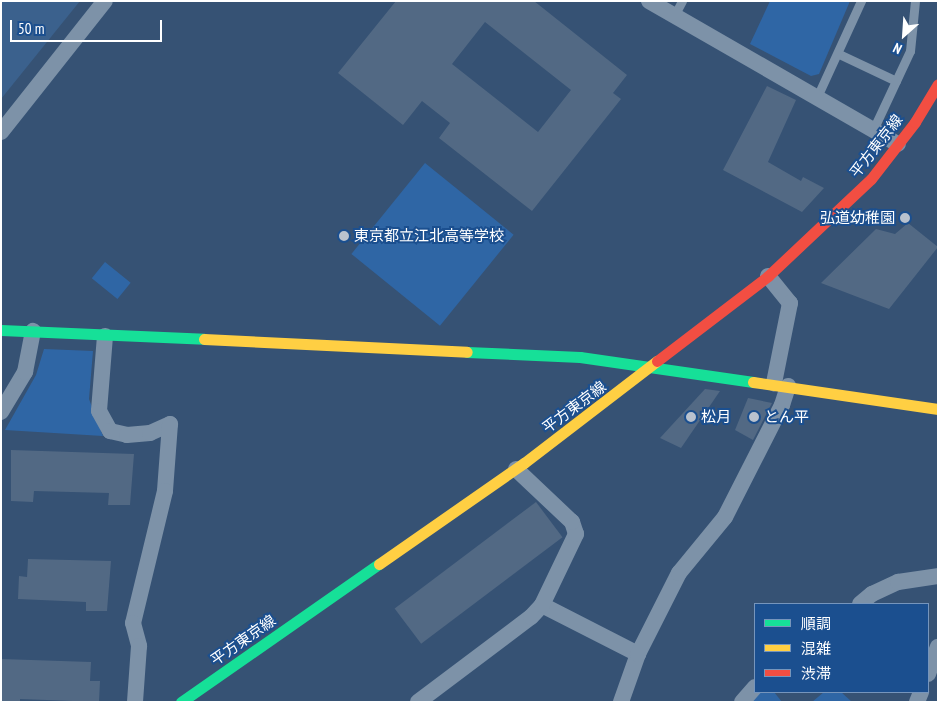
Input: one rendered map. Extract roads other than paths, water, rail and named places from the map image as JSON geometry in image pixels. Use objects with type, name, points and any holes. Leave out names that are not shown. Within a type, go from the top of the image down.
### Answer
[{"type":"main road","name":"平方東京線","points":[[181,702],[516,469],[768,276],[872,179],[938,84]]},
{"type":"main road","points":[[1,330],[580,357],[648,369],[781,384],[938,409]]},
{"type":"street","points":[[1,132],[105,1]]},
{"type":"street","points":[[649,1],[678,8],[817,97],[898,144]]},
{"type":"street","points":[[621,702],[638,654],[679,573],[725,517],[782,406],[781,384],[790,303],[768,276]]},
{"type":"street","points":[[1,412],[25,372],[33,331]]},
{"type":"street","points":[[105,336],[98,411],[110,431],[127,435],[150,433],[170,424],[165,491],[133,623],[139,646],[135,702]]},
{"type":"street","points":[[418,702],[531,617],[542,605],[576,534],[572,522],[516,469]]},
{"type":"street","points":[[861,603],[872,594],[898,582],[938,576]]},
{"type":"street","points":[[542,605],[638,654]]},
{"type":"street","points":[[929,671],[938,647]]},
{"type":"street","points":[[742,702],[754,688]]},
{"type":"lane","points":[[817,97],[839,54],[861,1]]},
{"type":"lane","points":[[873,130],[910,51],[915,1]]},
{"type":"lane","points":[[839,54],[896,81]]},
{"type":"place","name":"弘道幼稚園","points":[[905,218]]},
{"type":"place","name":"東京都立江北高等学校","points":[[344,236]]},
{"type":"place","name":"松月","points":[[691,417]]},
{"type":"place","name":"とん平","points":[[754,417]]}]
